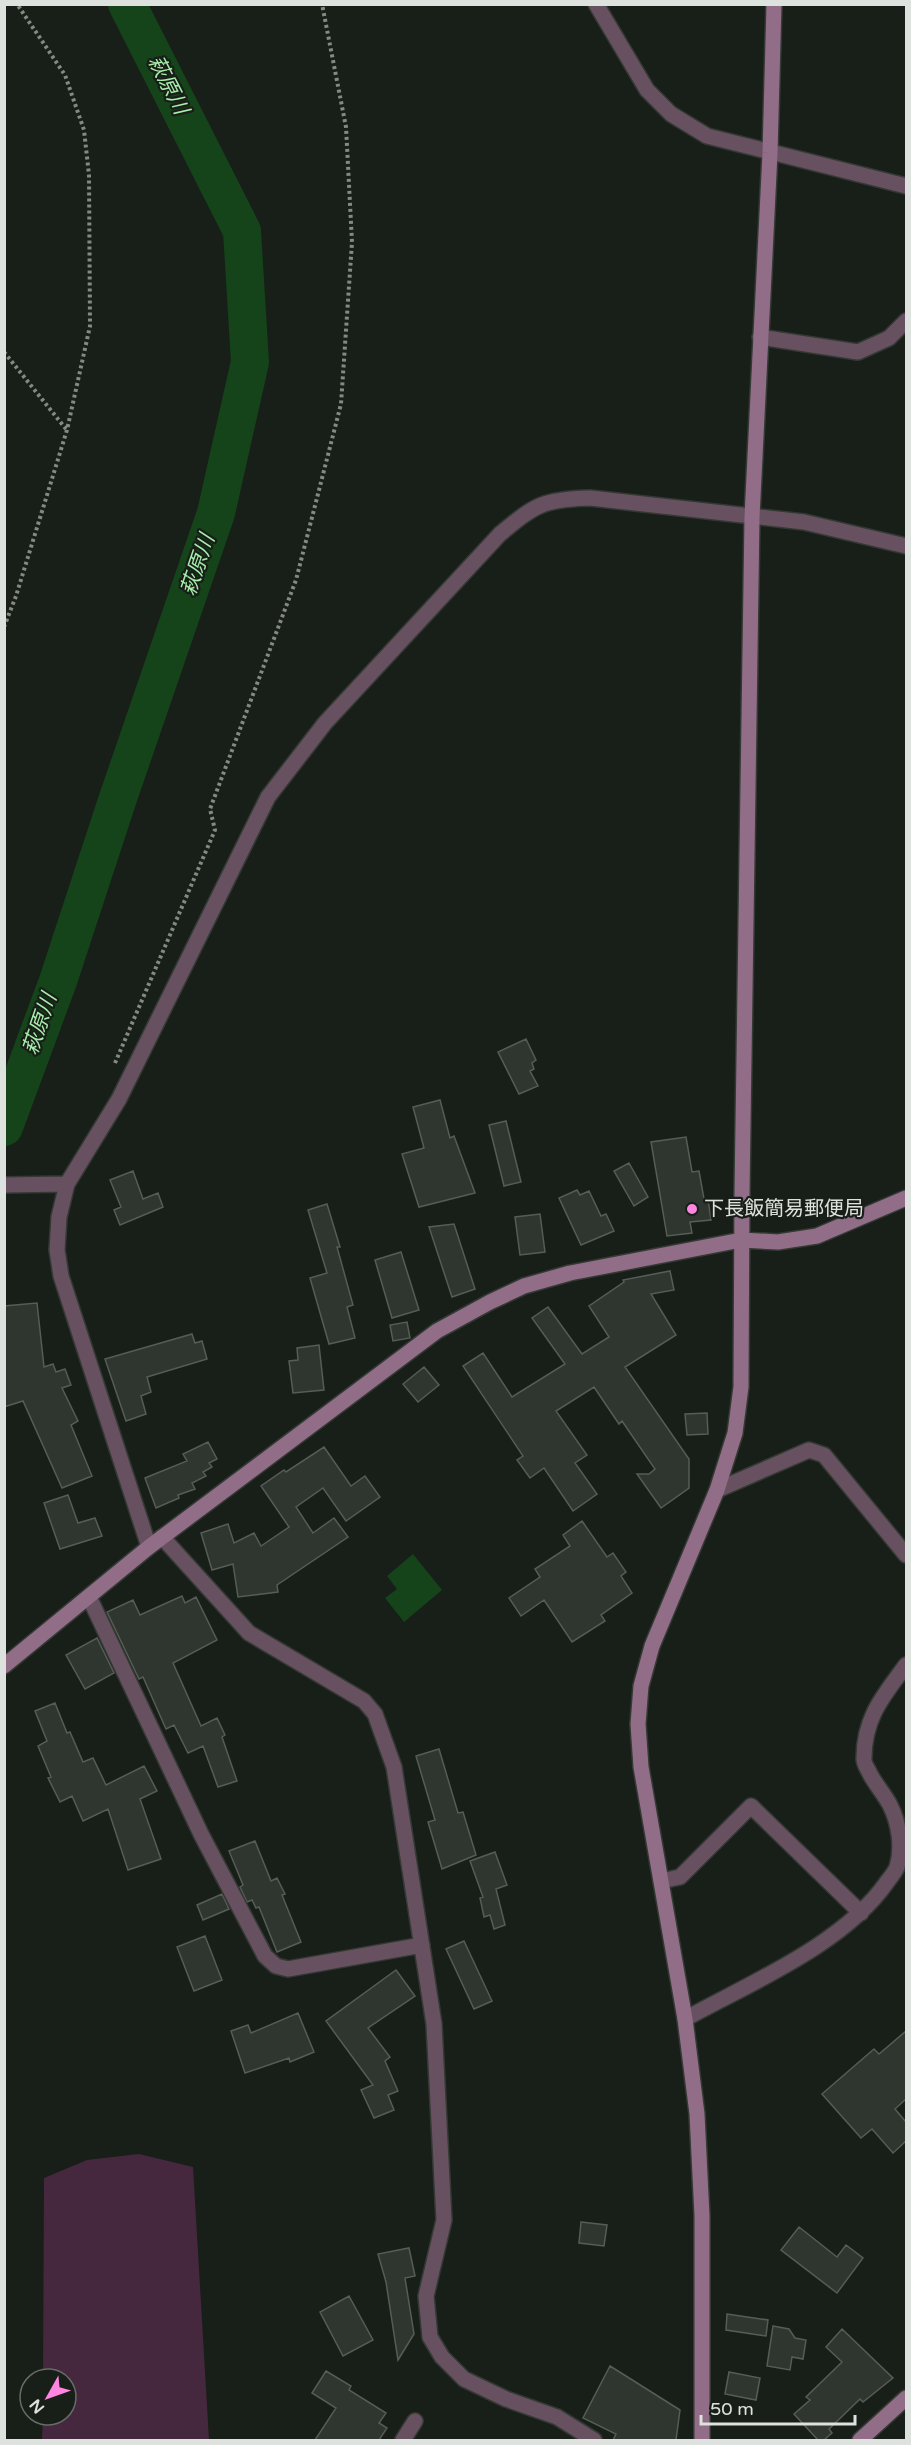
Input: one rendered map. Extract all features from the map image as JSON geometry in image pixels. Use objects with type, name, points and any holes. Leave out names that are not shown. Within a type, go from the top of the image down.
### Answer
[{"type":"street","points":[[596,4],[647,90],[671,114],[707,136],[906,186]]},
{"type":"street","points":[[702,2440],[702,2216],[697,2114],[685,2019],[641,1767],[638,1724],[641,1686],[652,1646],[717,1490],[735,1433],[741,1387],[741,1240],[752,517],[770,153],[774,4]]},
{"type":"street","points":[[760,337],[858,352],[889,338],[906,321]]},
{"type":"street","points":[[149,1547],[61,1276],[57,1250],[59,1217],[67,1184],[119,1100],[268,797],[325,723],[500,534],[531,508],[560,498],[590,498],[804,522],[906,546]]},
{"type":"street","points":[[4,1185],[67,1184]]},
{"type":"street","points":[[4,1666],[149,1547],[437,1330],[490,1302],[524,1286],[570,1273],[741,1240],[778,1242],[817,1236],[906,1198]]},
{"type":"street","points":[[717,1490],[809,1450],[824,1455],[906,1555]]},
{"type":"street","points":[[162,1537],[249,1633],[364,1701],[375,1714],[394,1767],[434,2024],[444,2220],[426,2296],[430,2337],[442,2357],[464,2379],[506,2399],[556,2417],[594,2440]]},
{"type":"street","points":[[89,1597],[201,1834],[265,1956],[276,1966],[288,1969],[422,1945]]},
{"type":"street","points":[[685,2019],[821,1944],[861,1913],[880,1893],[897,1868],[900,1845],[898,1826],[890,1805],[863,1760],[875,1708],[906,1665]]},
{"type":"street","points":[[661,1881],[680,1877],[751,1806],[861,1913]]},
{"type":"street","points":[[860,2440],[906,2398]]},
{"type":"street","points":[[403,2440],[415,2421]]},
{"type":"path","points":[[4,627],[16,596],[67,430],[90,326],[89,175],[84,130],[65,75],[17,4]]},
{"type":"path","points":[[114,1065],[215,830],[210,809],[296,580],[341,404],[352,242],[346,127],[322,4]]},
{"type":"path","points":[[4,352],[67,430]]},
{"type":"shaded area","points":[[413,1554],[442,1590],[404,1622],[385,1598],[397,1589],[387,1576]]},
{"type":"shaded area","points":[[139,2154],[193,2167],[209,2440],[42,2440],[43,2427],[78,2427],[78,2367],[43,2367],[44,2178],[87,2160]]},
{"type":"building","points":[[526,1039],[536,1060],[532,1063],[534,1069],[530,1071],[538,1086],[519,1094],[498,1052]]},
{"type":"building","points":[[440,1100],[450,1138],[454,1136],[475,1193],[419,1207],[402,1154],[424,1148],[413,1107]]},
{"type":"building","points":[[506,1121],[521,1182],[504,1186],[489,1125]]},
{"type":"building","points":[[686,1137],[692,1172],[699,1171],[704,1199],[708,1199],[711,1220],[690,1222],[692,1233],[667,1236],[651,1142]]},
{"type":"building","points":[[629,1163],[648,1197],[634,1206],[614,1171]]},
{"type":"building","points":[[133,1171],[143,1199],[158,1193],[163,1207],[120,1225],[114,1210],[121,1207],[110,1180]]},
{"type":"building","points":[[577,1190],[580,1195],[589,1191],[601,1216],[606,1214],[614,1231],[581,1245],[559,1198]]},
{"type":"building","points":[[327,1204],[340,1247],[337,1247],[353,1305],[347,1307],[355,1338],[329,1344],[310,1278],[327,1273],[308,1210]]},
{"type":"building","points":[[540,1214],[545,1252],[520,1255],[515,1217]]},
{"type":"building","points":[[454,1224],[475,1289],[452,1297],[429,1227]]},
{"type":"building","points":[[401,1252],[419,1310],[392,1318],[375,1260]]},
{"type":"building","points":[[670,1271],[674,1290],[651,1294],[676,1335],[625,1367],[689,1459],[689,1488],[661,1508],[637,1474],[649,1474],[655,1469],[622,1421],[619,1424],[594,1387],[556,1411],[587,1455],[575,1463],[597,1494],[573,1511],[544,1468],[530,1478],[517,1460],[523,1456],[463,1366],[483,1353],[512,1397],[565,1364],[532,1318],[548,1307],[582,1354],[609,1337],[589,1306],[624,1282],[623,1280]]},
{"type":"building","points":[[37,1303],[44,1367],[53,1364],[56,1372],[65,1369],[71,1385],[62,1388],[78,1421],[71,1425],[92,1476],[62,1488],[23,1401],[4,1407],[4,1306]]},
{"type":"building","points":[[407,1322],[410,1338],[393,1341],[390,1325]]},
{"type":"building","points":[[192,1334],[195,1343],[202,1341],[207,1359],[147,1377],[151,1392],[141,1396],[146,1414],[126,1421],[105,1359]]},
{"type":"building","points":[[319,1345],[324,1390],[293,1393],[289,1361],[298,1360],[297,1348]]},
{"type":"building","points":[[424,1367],[439,1385],[418,1402],[403,1384]]},
{"type":"building","points":[[707,1413],[708,1434],[687,1435],[685,1414]]},
{"type":"building","points":[[208,1442],[217,1459],[209,1463],[212,1467],[203,1472],[206,1476],[192,1483],[195,1489],[178,1495],[179,1498],[156,1508],[145,1478],[187,1461],[183,1454]]},
{"type":"building","points":[[324,1447],[351,1486],[365,1476],[380,1497],[346,1521],[323,1488],[296,1507],[313,1533],[334,1518],[348,1537],[277,1585],[278,1592],[238,1597],[233,1564],[212,1570],[201,1533],[228,1524],[234,1543],[254,1533],[261,1546],[289,1527],[261,1486]]},
{"type":"building","points":[[68,1495],[78,1523],[95,1518],[102,1536],[60,1549],[44,1503]]},
{"type":"building","points":[[582,1521],[607,1557],[613,1553],[626,1572],[621,1576],[632,1593],[601,1615],[605,1621],[572,1642],[544,1600],[521,1616],[509,1598],[540,1577],[535,1569],[570,1546],[563,1535]]},
{"type":"building","points":[[182,1596],[185,1603],[196,1597],[217,1640],[173,1663],[201,1726],[217,1718],[225,1735],[222,1737],[237,1781],[218,1787],[203,1746],[188,1753],[174,1725],[166,1729],[143,1677],[139,1679],[107,1612],[133,1600],[140,1615]]},
{"type":"building","points":[[97,1638],[114,1673],[85,1689],[66,1655]]},
{"type":"building","points":[[55,1703],[67,1733],[70,1732],[83,1762],[93,1758],[106,1785],[144,1766],[157,1791],[140,1799],[161,1859],[128,1870],[108,1809],[83,1821],[72,1796],[60,1802],[48,1778],[51,1777],[38,1746],[47,1741],[35,1711]]},
{"type":"building","points":[[439,1749],[458,1813],[463,1812],[476,1855],[442,1869],[428,1822],[435,1820],[416,1756]]},
{"type":"building","points":[[255,1841],[271,1881],[277,1878],[285,1894],[282,1895],[301,1942],[277,1952],[259,1907],[256,1908],[252,1900],[247,1902],[240,1887],[243,1885],[229,1851]]},
{"type":"building","points":[[495,1852],[507,1885],[496,1889],[505,1925],[494,1929],[490,1915],[484,1917],[480,1898],[483,1897],[470,1861]]},
{"type":"building","points":[[222,1894],[229,1909],[203,1920],[197,1905]]},
{"type":"building","points":[[205,1936],[222,1980],[194,1991],[177,1947]]},
{"type":"building","points":[[464,1941],[492,2001],[474,2009],[446,1949]]},
{"type":"building","points":[[396,1970],[415,1996],[368,2028],[390,2057],[385,2061],[398,2091],[388,2095],[394,2110],[374,2118],[361,2090],[373,2085],[326,2021]]},
{"type":"building","points":[[298,2013],[314,2052],[290,2062],[289,2058],[245,2073],[231,2031],[248,2025],[251,2033]]},
{"type":"building","points":[[906,2031],[906,2099],[895,2109],[906,2122],[906,2141],[893,2153],[872,2129],[861,2138],[822,2094],[874,2049],[879,2054]]},
{"type":"building","points":[[581,2222],[607,2225],[604,2246],[579,2243]]},
{"type":"building","points":[[799,2227],[837,2257],[846,2245],[863,2258],[837,2293],[781,2250]]},
{"type":"building","points":[[409,2248],[415,2276],[405,2278],[414,2334],[398,2360],[386,2282],[378,2254]]},
{"type":"building","points":[[349,2296],[373,2340],[343,2356],[320,2312]]},
{"type":"building","points":[[727,2314],[768,2320],[766,2336],[726,2330]]},
{"type":"building","points":[[773,2326],[789,2329],[795,2338],[806,2340],[803,2359],[792,2357],[790,2370],[767,2366]]},
{"type":"building","points":[[842,2329],[893,2378],[863,2402],[860,2399],[829,2429],[832,2433],[824,2440],[818,2440],[794,2414],[810,2400],[806,2397],[842,2362],[826,2347]]},
{"type":"building","points":[[610,2366],[680,2410],[676,2440],[613,2440],[616,2434],[583,2418]]},
{"type":"building","points":[[326,2371],[351,2386],[349,2390],[386,2413],[379,2423],[387,2428],[379,2440],[315,2440],[336,2408],[312,2393]]},
{"type":"building","points":[[729,2372],[760,2378],[756,2400],[725,2394]]},
{"type":"waterway","name":"萩原川","points":[[4,1127],[58,981],[216,513],[250,362],[242,231],[127,4]]},
{"type":"place","name":"下長飯簡易郵便局","points":[[692,1209]]}]
